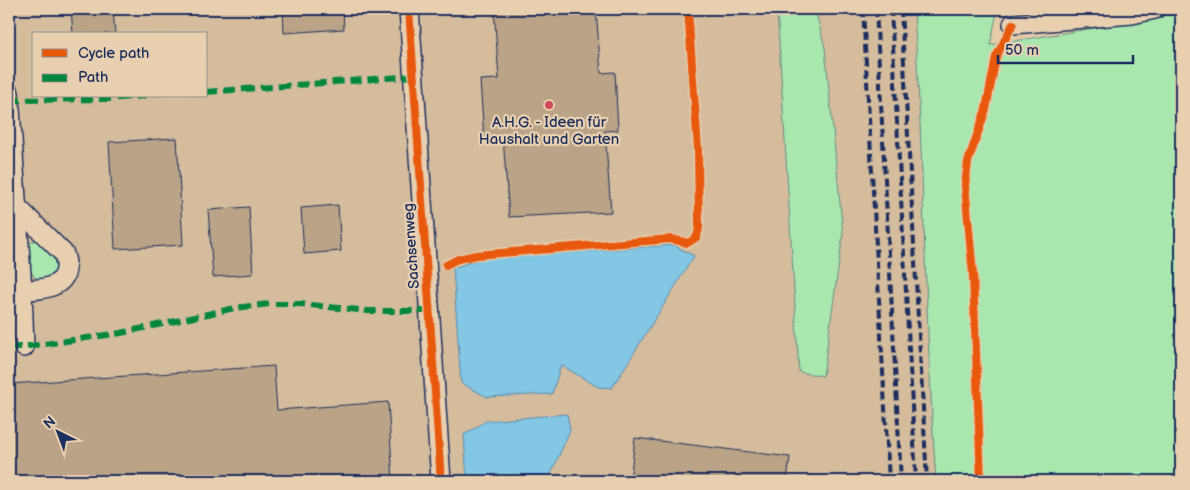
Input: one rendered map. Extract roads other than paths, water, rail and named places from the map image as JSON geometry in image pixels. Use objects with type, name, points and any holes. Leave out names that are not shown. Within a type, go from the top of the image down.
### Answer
[{"type":"street","name":"Sachsenweg","points":[[409,9],[441,481]]},
{"type":"street","points":[[1018,17],[1132,14],[1155,9]]},
{"type":"street","points":[[9,93],[24,347]]},
{"type":"street","points":[[16,206],[64,254],[67,264],[66,273],[59,282],[50,288],[22,290]]},
{"type":"water","points":[[674,245],[694,256],[612,388],[598,387],[561,365],[552,394],[487,397],[461,383],[453,268],[480,259]]},
{"type":"water","points":[[567,414],[570,430],[548,481],[467,481],[464,435],[486,421]]},
{"type":"railway","points":[[863,9],[889,481]]},
{"type":"railway","points":[[876,9],[901,481]]},
{"type":"railway","points":[[891,9],[916,481]]},
{"type":"railway","points":[[901,9],[927,481]]},
{"type":"place","name":"A.H.G. - Ideen für Haushalt und Garten","points":[[549,105]]}]
